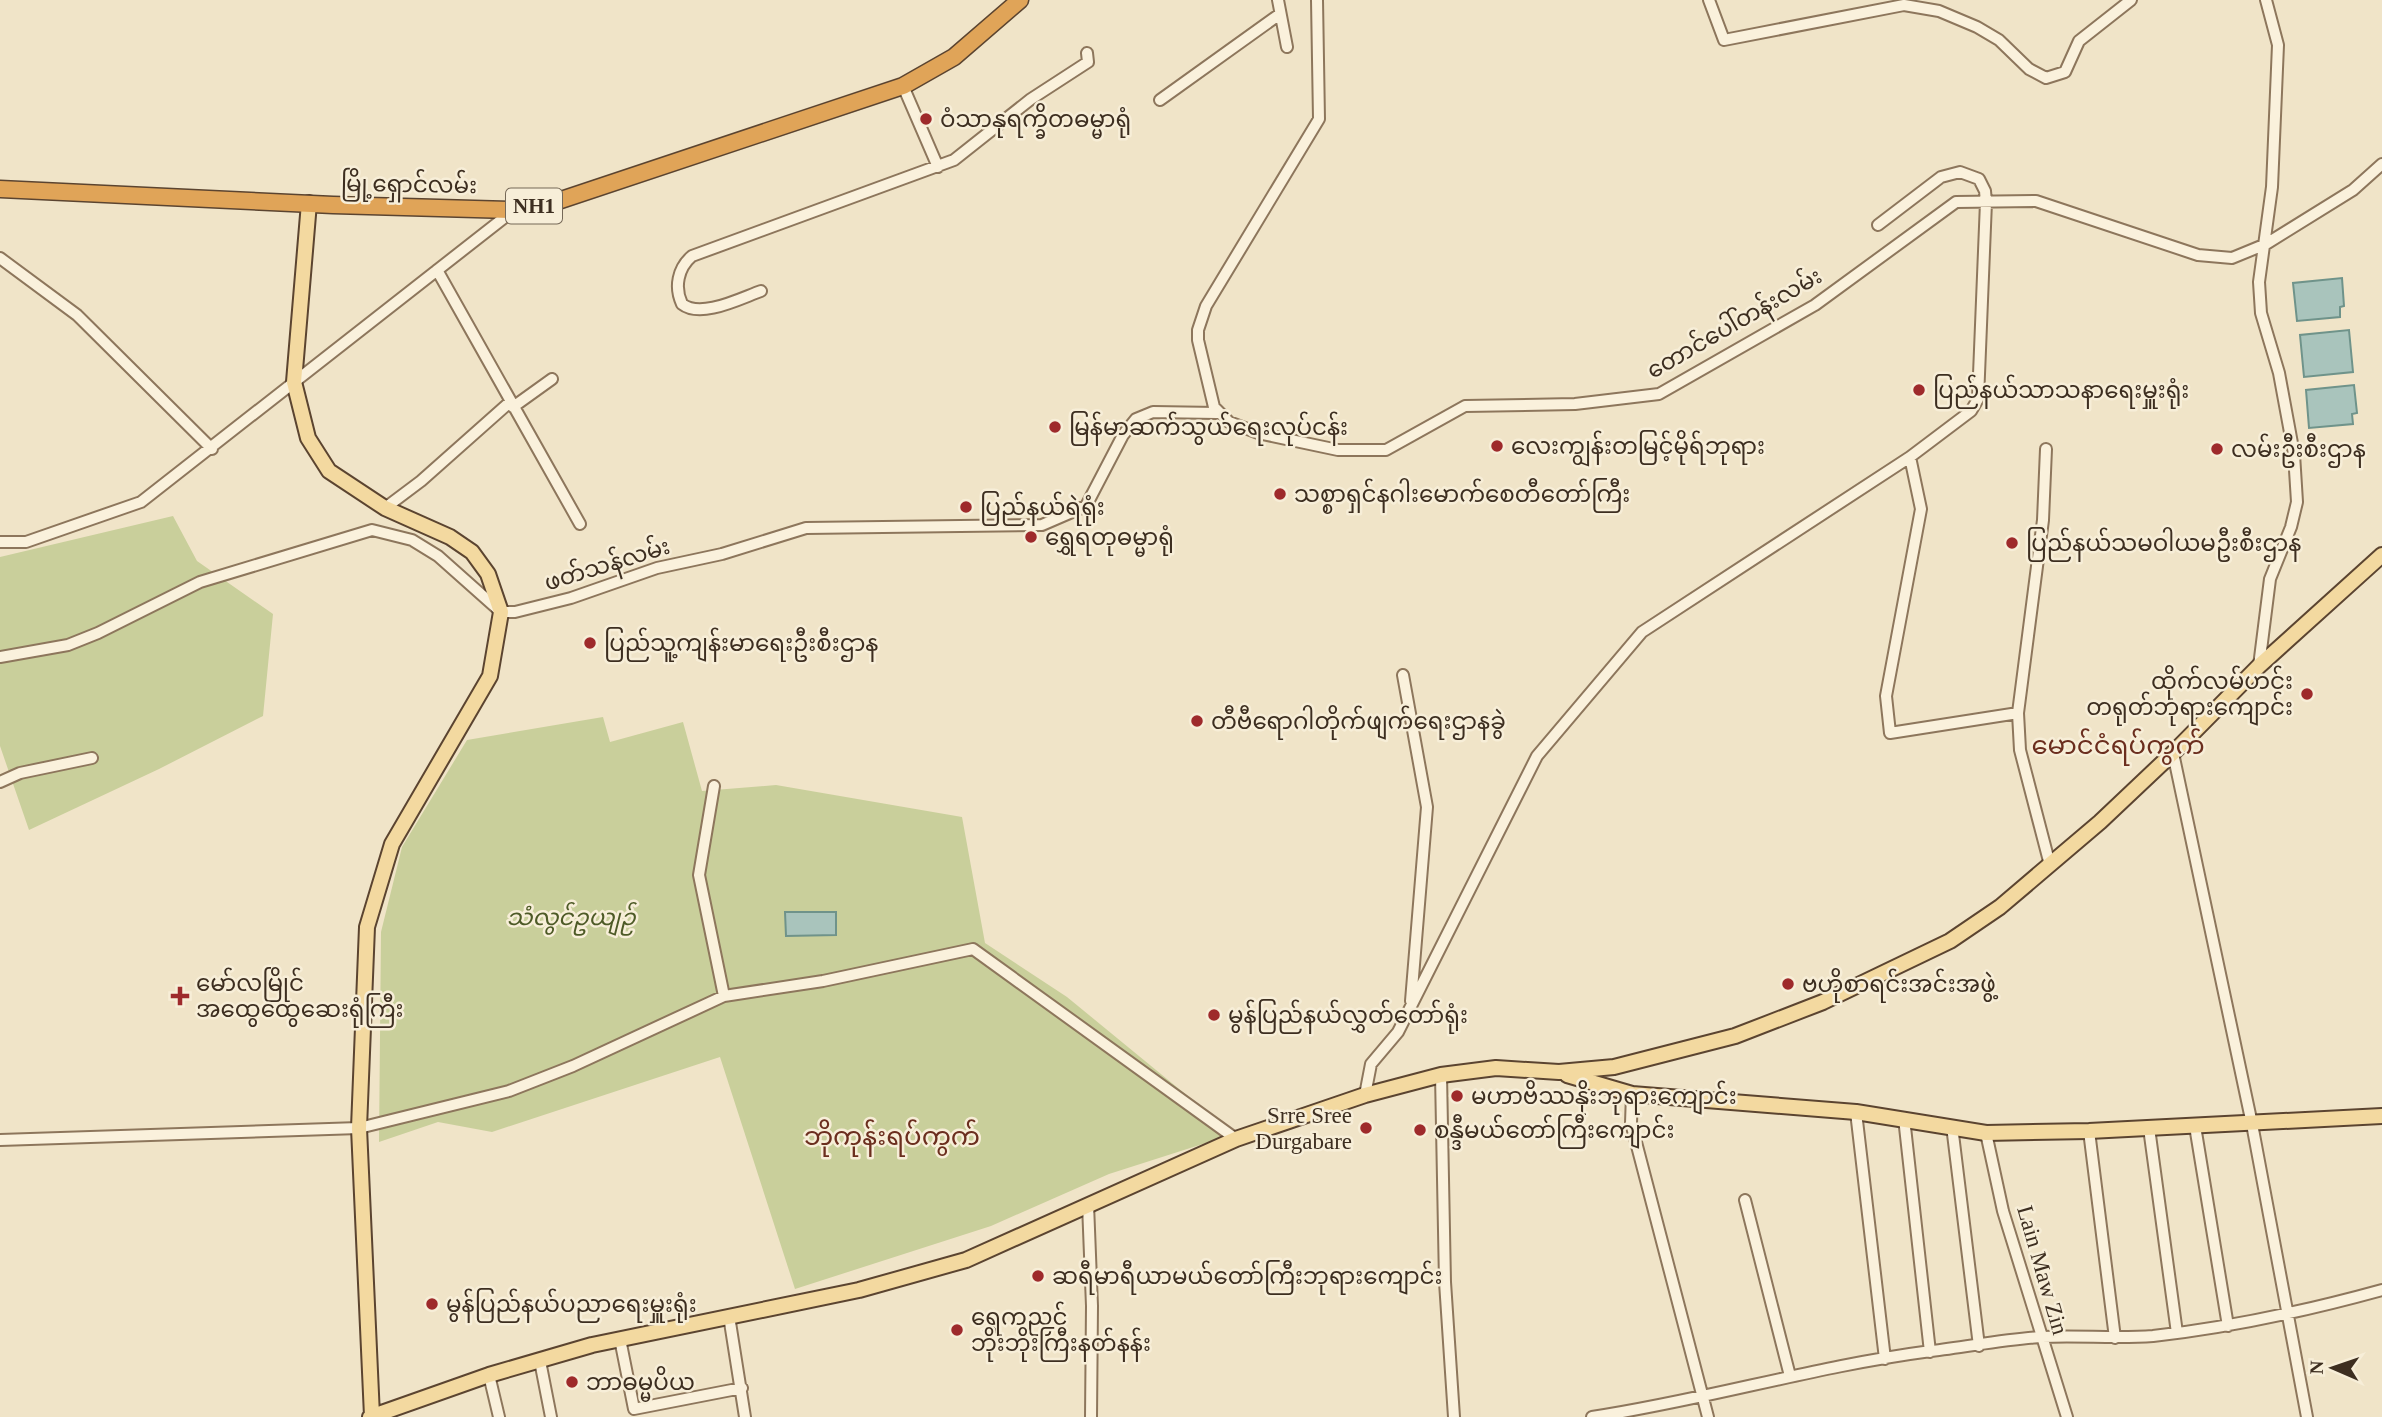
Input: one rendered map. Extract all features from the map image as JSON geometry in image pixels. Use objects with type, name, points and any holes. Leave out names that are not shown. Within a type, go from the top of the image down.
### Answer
[{"type":"highway","name":"မြို့ရှောင်လမ်း","points":[[0,189],[309,204],[514,210],[552,203],[680,163],[903,86],[954,57],[1020,0]]},
{"type":"main road","points":[[309,204],[294,382],[308,438],[329,471],[384,508],[450,537],[472,552],[488,574],[501,612],[490,676],[392,844],[367,927],[359,1128],[371,1417],[489,1375],[620,1339],[859,1290],[967,1260],[1236,1139],[1365,1095],[1441,1075],[1496,1068],[1559,1072],[1614,1067],[1710,1042],[1823,1002],[1950,941],[2000,907],[2174,753],[2259,666],[2382,555]]},
{"type":"main road","points":[[1559,1072],[1632,1094],[1856,1112],[1986,1133],[2089,1131],[2382,1116]]},
{"type":"street","points":[[1278,0],[1287,47]]},
{"type":"street","points":[[1217,413],[1199,354],[1198,330],[1213,294],[1319,119],[1317,0]]},
{"type":"street","points":[[1709,0],[1724,40],[1904,5],[1939,10],[1999,40],[2029,69],[2046,78],[2065,72],[2079,41],[2131,0]]},
{"type":"street","points":[[2259,666],[2270,579],[2291,527],[2297,502],[2294,454],[2281,387],[2261,313],[2259,282],[2266,244],[2278,45],[2266,0]]},
{"type":"street","points":[[1160,100],[1280,14]]},
{"type":"street","points":[[761,291],[715,306],[692,309],[682,304],[677,288],[682,267],[692,256],[954,160],[1031,99],[1088,62],[1087,53]]},
{"type":"street","points":[[903,86],[938,167]]},
{"type":"street","name":"တောင်ပေါ်တန်းလမ်း","points":[[1217,413],[1229,422],[1258,433],[1338,450],[1385,450],[1465,405],[1575,404],[1659,394],[1815,305],[1956,202],[2036,201],[2198,255],[2232,258],[2266,244],[2353,190],[2382,164]]},
{"type":"street","points":[[1365,1095],[1371,1064],[1398,1032],[1537,756],[1642,632],[1910,457],[1971,411],[1978,399],[1986,202],[1985,191],[1979,178],[1960,172],[1941,177],[1878,225]]},
{"type":"street","points":[[0,541],[26,542],[141,502],[514,210]]},
{"type":"street","points":[[0,258],[77,315],[212,449]]},
{"type":"street","points":[[438,270],[580,524]]},
{"type":"street","points":[[384,508],[421,481],[512,404],[552,379]]},
{"type":"street","name":"ဖတ်သန်လမ်း","points":[[501,612],[515,612],[571,598],[657,568],[722,554],[806,528],[1042,525],[1086,506],[1123,435],[1136,419],[1153,412],[1217,413]]},
{"type":"street","points":[[2046,449],[2043,520],[2018,713],[2020,751],[2050,865]]},
{"type":"street","points":[[1910,457],[1921,509],[1886,696],[1890,733],[2018,713]]},
{"type":"street","points":[[0,657],[68,645],[200,582],[372,530],[412,540],[438,556],[501,612]]},
{"type":"street","points":[[1403,675],[1427,807],[1411,1003]]},
{"type":"street","points":[[2174,753],[2252,1124],[2307,1417]]},
{"type":"street","points":[[0,782],[20,773],[92,758]]},
{"type":"street","points":[[715,786],[699,875],[724,996]]},
{"type":"street","points":[[0,1140],[359,1128],[509,1091],[573,1066],[724,996],[823,981],[973,949],[1236,1139]]},
{"type":"street","points":[[1441,1075],[1445,1282],[1454,1417]]},
{"type":"street","points":[[1632,1094],[1631,1123],[1708,1417]]},
{"type":"street","points":[[1856,1112],[1885,1359]]},
{"type":"street","points":[[1904,1118],[1930,1352]]},
{"type":"street","points":[[1952,1126],[1979,1346]]},
{"type":"street","points":[[2195,1126],[2228,1326]]},
{"type":"street","points":[[2149,1128],[2177,1333]]},
{"type":"street","points":[[2089,1131],[2115,1338]]},
{"type":"street","name":"Lain Maw Zin","points":[[1986,1133],[2003,1211],[2067,1417]]},
{"type":"street","points":[[1745,1200],[1790,1376]]},
{"type":"street","points":[[1088,1204],[1092,1307],[1091,1417]]},
{"type":"street","points":[[1592,1417],[1703,1397],[1790,1376],[1930,1352],[2041,1338],[2115,1338],[2228,1326],[2288,1316],[2382,1290]]},
{"type":"street","points":[[729,1316],[745,1417]]},
{"type":"street","points":[[620,1339],[634,1409],[742,1388]]},
{"type":"street","points":[[540,1361],[551,1417]]},
{"type":"street","points":[[489,1375],[499,1417]]},
{"type":"green space","points":[[173,516],[197,561],[273,614],[263,716],[29,830],[0,746],[0,557]]},
{"type":"green space","name":"သံလွင်ဥယျဉ်","points":[[603,717],[610,742],[683,722],[702,791],[776,785],[962,817],[985,943],[1067,997],[1234,1134],[1109,1174],[991,1226],[795,1289],[720,1057],[492,1132],[438,1122],[379,1142],[381,932],[402,847],[467,740]]},
{"type":"water","points":[[2342,278],[2344,306],[2340,307],[2340,317],[2297,321],[2293,283]]},
{"type":"water","points":[[2349,330],[2353,372],[2304,377],[2300,335]]},
{"type":"water","points":[[2354,385],[2357,413],[2352,414],[2353,424],[2309,428],[2306,390]]},
{"type":"water","points":[[785,912],[836,912],[836,935],[786,936]]},
{"type":"place","name":"ဝံသာနုရက္ခိတဓမ္မာရုံ","points":[[926,119]]},
{"type":"place","name":"ပြည်နယ်သာသနာရေးမှူးရုံး","points":[[1919,390]]},
{"type":"place","name":"မြန်မာဆက်သွယ်ရေးလုပ်ငန်း","points":[[1055,427]]},
{"type":"place","name":"လေးကျွန်းတမြင့်မိုရ်ဘုရား","points":[[1497,446]]},
{"type":"place","name":"လမ်းဦးစီးဌာန","points":[[2217,449]]},
{"type":"place","name":"သစ္စာရှင်နဂါးမောက်စေတီတော်ကြီး","points":[[1280,494]]},
{"type":"place","name":"ပြည်နယ်ရဲရုံး","points":[[966,507]]},
{"type":"place","name":"ရွှေရတုဓမ္မာရုံ","points":[[1031,537]]},
{"type":"place","name":"ပြည်နယ်သမဝါယမဦးစီးဌာန","points":[[2012,543]]},
{"type":"place","name":"ပြည်သူ့ကျန်းမာရေးဦးစီးဌာန","points":[[590,643]]},
{"type":"place","name":"ထိုက်လမ်ဟင်း တရုတ်ဘုရားကျောင်း","points":[[2307,694]]},
{"type":"place","name":"တီဗီရောဂါတိုက်ဖျက်ရေးဌာနခွဲ","points":[[1197,721]]},
{"type":"place","name":"ဗဟိုစာရင်းအင်းအဖွဲ့","points":[[1788,984]]},
{"type":"place","name":"မော်လမြိုင် အထွေထွေဆေးရုံကြီး","points":[[180,996]]},
{"type":"place","name":"မွန်ပြည်နယ်လွှတ်တော်ရုံး","points":[[1214,1015]]},
{"type":"place","name":"မဟာဗိဿနိုးဘုရားကျောင်း","points":[[1457,1096]]},
{"type":"place","name":"Srre Sree Durgabare","points":[[1366,1128]]},
{"type":"place","name":"စန္ဒီမယ်တော်ကြီးကျောင်း","points":[[1420,1130]]},
{"type":"place","name":"ဆရီမာရီယာမယ်တော်ကြီးဘုရားကျောင်း","points":[[1038,1276]]},
{"type":"place","name":"မွန်ပြည်နယ်ပညာရေးမှူးရုံး","points":[[432,1304]]},
{"type":"place","name":"ရွှေကညင် ဘိုးဘိုးကြီးနတ်နန်း","points":[[957,1330]]},
{"type":"place","name":"ဘာဓမ္မပိယ","points":[[572,1382]]},
{"type":"district","name":"မောင်ငံရပ်ကွက်","points":[[2118,745]]},
{"type":"district","name":"ဘိုကုန်းရပ်ကွက်","points":[[892,1136]]}]
